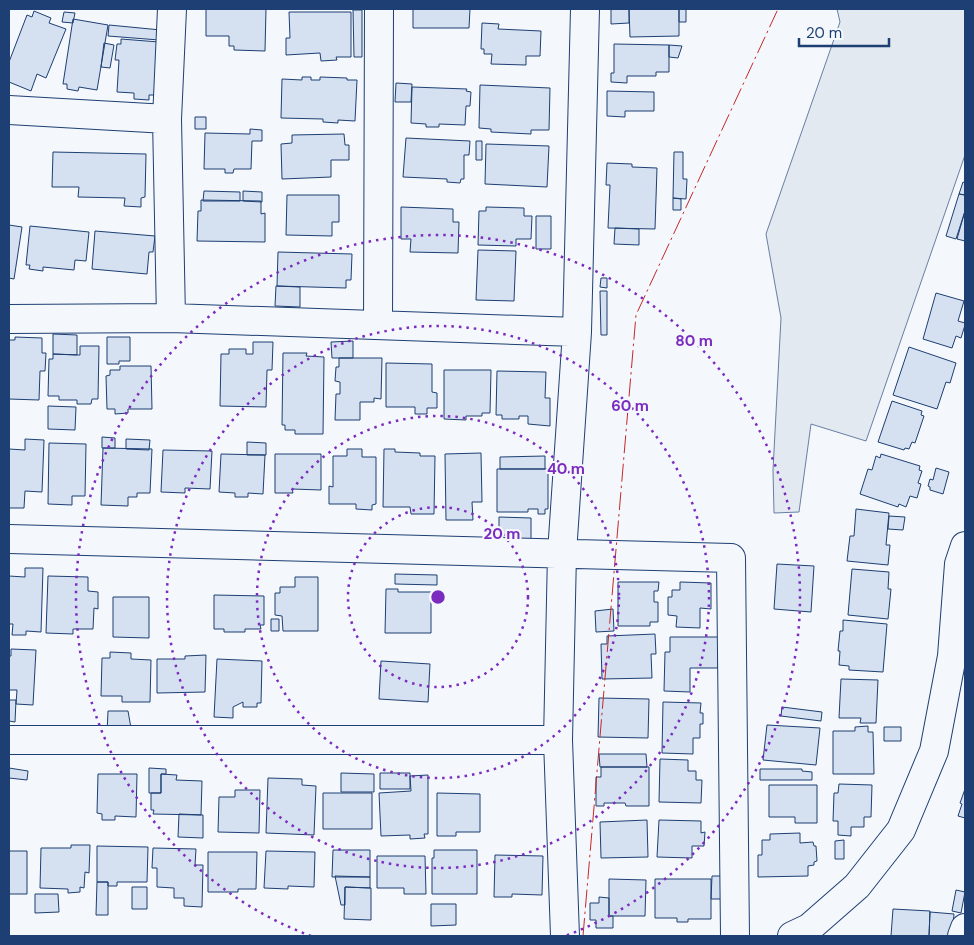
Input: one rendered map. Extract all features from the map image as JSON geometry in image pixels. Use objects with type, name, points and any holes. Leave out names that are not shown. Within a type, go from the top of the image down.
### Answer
[{"type":"street","points":[[171,318],[167,119],[172,9]]},
{"type":"street","points":[[378,326],[379,9]]},
{"type":"street","points":[[565,936],[558,740],[562,553],[577,332],[585,9]]},
{"type":"street","points":[[9,110],[167,119]]},
{"type":"street","points":[[9,319],[171,318],[577,332]]},
{"type":"street","points":[[9,539],[730,558],[735,936]]},
{"type":"street","points":[[792,936],[809,928],[857,886],[901,830],[934,752],[952,656],[959,564],[965,546]]},
{"type":"street","points":[[9,740],[558,740]]},
{"type":"street","points":[[962,936],[965,928]]},
{"type":"shaded area","points":[[837,9],[965,9],[965,155],[866,441],[811,424],[799,512],[774,513],[773,470],[781,318],[766,234],[840,22]]},
{"type":"building","points":[[206,9],[266,9],[265,51],[234,50],[234,46],[229,46],[229,36],[206,36]]},
{"type":"building","points":[[413,9],[470,9],[469,28],[413,28]]},
{"type":"building","points":[[611,9],[629,9],[629,23],[611,24]]},
{"type":"building","points":[[629,9],[679,9],[679,36],[630,37]]},
{"type":"building","points":[[679,9],[686,9],[686,22],[679,22]]},
{"type":"building","points":[[353,10],[362,10],[362,57],[354,57]]},
{"type":"building","points":[[34,11],[51,18],[49,23],[66,29],[46,78],[37,74],[31,91],[9,82],[9,62],[27,15],[32,17]]},
{"type":"building","points":[[64,12],[75,13],[73,23],[62,22]]},
{"type":"building","points":[[289,12],[351,12],[351,57],[336,57],[337,60],[321,61],[320,53],[286,55],[286,38],[290,38]]},
{"type":"building","points":[[73,19],[108,25],[97,90],[79,87],[78,91],[67,89],[67,84],[63,84]]},
{"type":"building","points":[[482,23],[499,24],[498,29],[541,31],[540,56],[526,56],[526,65],[491,64],[492,54],[484,54],[484,49],[481,49]]},
{"type":"building","points":[[109,25],[161,30],[159,40],[108,36]]},
{"type":"building","points":[[121,39],[159,42],[155,95],[149,95],[149,100],[134,99],[134,93],[117,92],[119,60],[115,60],[117,44],[121,44]]},
{"type":"building","points":[[104,43],[114,45],[110,68],[101,67]]},
{"type":"building","points":[[614,44],[669,45],[669,72],[656,72],[656,76],[627,76],[627,83],[611,82],[611,73],[614,73]]},
{"type":"building","points":[[669,45],[682,46],[678,58],[669,57]]},
{"type":"building","points":[[302,77],[311,77],[311,80],[320,80],[320,77],[357,80],[355,121],[338,120],[338,123],[323,122],[323,119],[281,118],[282,79],[302,80]]},
{"type":"building","points":[[396,83],[412,84],[411,102],[395,102]]},
{"type":"building","points":[[480,85],[550,88],[549,130],[531,130],[531,134],[491,132],[491,129],[479,128]]},
{"type":"building","points":[[412,87],[467,89],[466,91],[471,92],[470,106],[466,106],[465,125],[439,124],[439,127],[426,127],[426,124],[411,123]]},
{"type":"building","points":[[607,91],[654,92],[654,111],[625,111],[625,117],[607,116]]},
{"type":"building","points":[[195,117],[206,117],[206,129],[195,129]]},
{"type":"building","points":[[250,129],[262,130],[262,141],[252,141],[251,169],[234,169],[233,173],[225,173],[225,169],[204,169],[205,133],[250,134]]},
{"type":"building","points":[[344,134],[345,145],[349,145],[349,160],[331,160],[331,177],[282,179],[281,144],[292,143],[292,135]]},
{"type":"building","points":[[406,138],[470,141],[469,155],[464,155],[464,179],[461,179],[460,183],[447,182],[447,179],[403,177]]},
{"type":"building","points":[[476,141],[482,141],[482,160],[476,160]]},
{"type":"building","points":[[486,144],[549,146],[547,187],[485,184]]},
{"type":"building","points":[[53,152],[146,154],[145,197],[141,198],[141,207],[124,206],[125,198],[78,197],[79,187],[52,187]]},
{"type":"building","points":[[674,152],[683,152],[683,179],[687,179],[686,199],[673,198]]},
{"type":"building","points":[[607,163],[657,168],[655,229],[608,228],[610,185],[606,185]]},
{"type":"building","points":[[963,182],[965,183],[965,195],[959,194]]},
{"type":"building","points":[[204,191],[240,192],[240,201],[203,201]]},
{"type":"building","points":[[243,191],[262,192],[262,202],[243,201]]},
{"type":"building","points":[[959,194],[965,195],[965,211],[956,239],[946,236]]},
{"type":"building","points":[[287,195],[339,195],[339,222],[332,222],[332,236],[286,235]]},
{"type":"building","points":[[673,198],[681,199],[681,210],[673,210]]},
{"type":"building","points":[[201,200],[261,201],[261,214],[265,213],[265,242],[197,241],[198,211],[201,211]]},
{"type":"building","points":[[401,207],[453,209],[453,222],[459,222],[458,253],[410,252],[411,239],[401,239]]},
{"type":"building","points":[[486,207],[524,208],[524,216],[532,216],[531,239],[516,239],[516,246],[478,245],[479,211],[486,211]]},
{"type":"building","points":[[965,211],[965,241],[957,239]]},
{"type":"building","points":[[536,216],[551,216],[551,249],[536,249]]},
{"type":"building","points":[[9,225],[22,227],[14,279],[9,278]]},
{"type":"building","points":[[30,226],[89,232],[86,261],[75,260],[74,270],[43,267],[43,271],[29,269],[30,265],[26,265]]},
{"type":"building","points":[[615,228],[639,229],[639,245],[614,244]]},
{"type":"building","points":[[95,231],[155,236],[153,252],[149,252],[147,274],[92,269]]},
{"type":"building","points":[[478,250],[516,251],[514,301],[476,300]]},
{"type":"building","points":[[278,252],[352,254],[351,280],[346,280],[346,288],[277,286]]},
{"type":"building","points":[[601,278],[607,278],[607,288],[600,287]]},
{"type":"building","points":[[276,286],[300,287],[300,307],[275,306]]},
{"type":"building","points":[[600,291],[607,291],[607,335],[601,335]]},
{"type":"building","points":[[936,293],[964,301],[958,321],[965,323],[965,325],[961,338],[956,336],[952,348],[923,339]]},
{"type":"building","points":[[53,334],[77,335],[77,355],[53,354]]},
{"type":"building","points":[[15,337],[42,338],[42,353],[46,353],[45,371],[40,371],[39,400],[9,399],[9,340],[15,340]]},
{"type":"building","points":[[107,337],[130,337],[130,361],[119,361],[119,364],[107,364]]},
{"type":"building","points":[[353,341],[353,358],[332,358],[331,342]]},
{"type":"building","points":[[253,342],[273,342],[272,370],[267,370],[266,407],[220,406],[221,354],[229,354],[229,349],[246,349],[246,354],[253,354]]},
{"type":"building","points":[[80,346],[99,346],[98,399],[92,399],[91,404],[77,404],[77,400],[59,400],[59,396],[48,396],[49,359],[53,359],[53,354],[80,355]]},
{"type":"building","points":[[909,347],[956,363],[950,383],[946,382],[937,409],[893,395]]},
{"type":"building","points":[[283,353],[307,353],[306,356],[324,357],[323,434],[295,434],[295,430],[285,430],[285,425],[282,425]]},
{"type":"building","points":[[339,358],[382,358],[381,399],[374,398],[374,402],[360,402],[360,420],[335,420],[336,394],[340,394],[340,382],[335,381],[336,367],[339,367]]},
{"type":"building","points":[[386,363],[432,364],[432,392],[437,393],[437,408],[427,408],[427,414],[415,414],[415,407],[386,407]]},
{"type":"building","points":[[120,366],[151,366],[152,409],[128,409],[128,413],[115,414],[115,409],[107,409],[106,376],[110,375],[110,370],[120,370]]},
{"type":"building","points":[[444,370],[491,370],[490,413],[482,413],[482,416],[466,416],[466,420],[444,419]]},
{"type":"building","points":[[497,371],[546,372],[545,398],[550,398],[550,426],[528,424],[528,416],[519,416],[519,419],[502,419],[502,415],[496,415]]},
{"type":"building","points":[[892,401],[922,411],[921,415],[924,416],[915,443],[912,442],[909,449],[905,448],[904,450],[878,442]]},
{"type":"building","points":[[48,406],[76,407],[75,430],[48,429]]},
{"type":"building","points":[[102,437],[115,438],[115,448],[102,448]]},
{"type":"building","points":[[25,439],[44,440],[42,492],[25,491],[24,508],[9,508],[9,449],[25,450]]},
{"type":"building","points":[[126,439],[150,440],[149,450],[126,449]]},
{"type":"building","points":[[247,442],[266,443],[266,455],[247,455]]},
{"type":"building","points":[[49,443],[86,444],[85,496],[72,496],[72,505],[48,504]]},
{"type":"building","points":[[103,448],[152,449],[150,493],[137,493],[137,497],[128,497],[128,506],[101,505]]},
{"type":"building","points":[[347,449],[362,449],[362,457],[376,457],[376,504],[372,505],[372,510],[356,509],[356,504],[329,504],[329,486],[333,487],[333,456],[347,456]]},
{"type":"building","points":[[384,449],[395,449],[395,452],[420,453],[420,456],[435,456],[434,514],[411,514],[410,507],[383,507]]},
{"type":"building","points":[[163,450],[212,451],[210,489],[185,488],[185,493],[161,492]]},
{"type":"building","points":[[481,453],[482,502],[472,502],[473,520],[446,520],[445,454]]},
{"type":"building","points":[[221,454],[265,455],[263,494],[248,493],[248,497],[235,497],[235,493],[219,492]]},
{"type":"building","points":[[275,454],[321,454],[321,490],[292,489],[293,493],[275,493]]},
{"type":"building","points":[[881,454],[920,466],[919,470],[922,471],[918,483],[921,484],[917,498],[910,496],[906,507],[899,504],[898,507],[860,494],[868,469],[872,470],[876,456],[880,458]]},
{"type":"building","points":[[545,456],[545,469],[500,469],[500,457]]},
{"type":"building","points":[[936,468],[949,472],[943,494],[930,490],[928,486],[930,479],[933,480]]},
{"type":"building","points":[[497,469],[548,469],[548,509],[545,509],[545,514],[538,514],[538,509],[528,509],[528,512],[497,512]]},
{"type":"building","points":[[856,509],[889,513],[886,545],[890,545],[888,565],[847,561],[850,536],[854,536]]},
{"type":"building","points":[[889,516],[905,517],[903,530],[888,529]]},
{"type":"building","points":[[499,517],[531,518],[531,540],[499,539]]},
{"type":"building","points":[[777,564],[814,566],[811,612],[774,609]]},
{"type":"building","points":[[25,568],[43,568],[41,632],[26,631],[26,635],[12,635],[13,624],[9,624],[9,576],[25,577]]},
{"type":"building","points":[[852,569],[889,572],[888,589],[891,589],[888,619],[848,615]]},
{"type":"building","points":[[395,574],[437,575],[437,585],[395,584]]},
{"type":"building","points":[[48,576],[88,577],[88,591],[98,592],[98,609],[94,608],[93,629],[73,629],[73,634],[46,633]]},
{"type":"building","points":[[295,577],[318,577],[318,631],[283,631],[282,616],[275,615],[275,593],[280,593],[280,587],[295,587]]},
{"type":"building","points":[[618,582],[659,582],[658,591],[654,591],[654,602],[658,602],[658,622],[650,622],[650,626],[618,626]]},
{"type":"building","points":[[680,582],[711,583],[711,609],[700,608],[700,628],[676,627],[677,616],[668,615],[668,597],[672,597],[672,590],[680,590]]},
{"type":"building","points":[[386,589],[398,589],[398,592],[431,592],[431,633],[385,633]]},
{"type":"building","points":[[214,595],[264,596],[264,625],[260,625],[261,629],[245,629],[245,632],[224,632],[224,629],[214,629]]},
{"type":"building","points":[[113,597],[149,597],[149,638],[113,637]]},
{"type":"building","points":[[613,609],[614,631],[596,632],[595,611]]},
{"type":"building","points":[[271,619],[279,619],[279,631],[271,631]]},
{"type":"building","points":[[843,620],[887,624],[883,672],[849,670],[849,666],[839,665],[840,651],[838,651],[840,631],[843,631]]},
{"type":"building","points":[[655,634],[656,654],[651,654],[652,678],[602,679],[601,644],[607,644],[607,636]]},
{"type":"building","points":[[670,637],[718,637],[718,668],[690,668],[690,692],[664,691],[665,652],[670,652]]},
{"type":"building","points":[[11,649],[36,650],[33,705],[16,704],[17,690],[9,690],[9,656],[11,656]]},
{"type":"building","points":[[110,652],[131,653],[131,659],[151,660],[150,702],[122,702],[122,696],[101,696],[102,658],[110,658]]},
{"type":"building","points":[[206,655],[205,692],[157,693],[157,659],[185,659],[185,656]]},
{"type":"building","points":[[217,659],[262,661],[261,703],[257,703],[257,707],[243,707],[243,702],[233,707],[233,718],[214,717]]},
{"type":"building","points":[[381,661],[430,664],[428,702],[379,699]]},
{"type":"building","points":[[841,679],[878,680],[876,723],[860,723],[861,718],[839,718]]},
{"type":"building","points":[[599,698],[649,699],[648,738],[598,737]]},
{"type":"building","points":[[9,700],[16,700],[15,722],[9,721]]},
{"type":"building","points":[[663,702],[701,703],[700,713],[703,713],[703,724],[700,724],[700,738],[693,738],[693,754],[662,753]]},
{"type":"building","points":[[782,707],[822,712],[821,721],[781,716]]},
{"type":"building","points":[[108,711],[128,711],[131,728],[107,733]]},
{"type":"building","points":[[767,725],[820,728],[816,765],[763,760]]},
{"type":"building","points":[[868,726],[868,732],[873,732],[874,774],[833,774],[833,731],[855,731],[855,727]]},
{"type":"building","points":[[884,727],[901,727],[901,741],[884,741]]},
{"type":"building","points":[[599,754],[646,754],[647,767],[600,767]]},
{"type":"building","points":[[660,759],[688,760],[688,771],[696,771],[696,780],[702,780],[701,803],[659,802]]},
{"type":"building","points":[[601,767],[649,767],[649,806],[626,806],[625,803],[604,803],[604,806],[596,806],[596,777],[601,777]]},
{"type":"building","points":[[9,768],[28,771],[27,780],[9,778]]},
{"type":"building","points":[[149,768],[166,769],[166,774],[161,774],[161,793],[149,793]]},
{"type":"building","points":[[760,769],[802,769],[802,771],[812,772],[812,780],[760,780]]},
{"type":"building","points":[[341,773],[374,774],[374,792],[341,792]]},
{"type":"building","points":[[380,773],[410,773],[410,789],[380,789]]},
{"type":"building","points":[[98,774],[137,774],[136,817],[115,816],[115,820],[102,820],[102,814],[97,813]]},
{"type":"building","points":[[161,774],[177,775],[176,780],[202,781],[201,815],[153,814],[154,810],[151,810],[151,793],[161,793]]},
{"type":"building","points":[[428,775],[428,834],[424,834],[425,838],[410,839],[410,835],[381,836],[379,793],[411,791],[410,776]]},
{"type":"building","points":[[268,778],[302,779],[302,785],[316,786],[314,835],[266,833]]},
{"type":"building","points":[[839,784],[872,785],[871,817],[864,817],[864,827],[851,827],[851,836],[838,835],[838,821],[833,821],[834,793],[838,793]]},
{"type":"building","points":[[769,785],[817,785],[817,823],[795,823],[795,817],[769,817]]},
{"type":"building","points":[[965,789],[965,818],[958,816]]},
{"type":"building","points":[[235,790],[260,790],[259,833],[218,832],[219,797],[235,797]]},
{"type":"building","points":[[323,793],[372,793],[372,829],[323,829]]},
{"type":"building","points":[[437,793],[480,794],[480,832],[456,832],[456,836],[437,836]]},
{"type":"building","points":[[179,814],[203,815],[203,838],[178,837]]},
{"type":"building","points":[[647,820],[648,857],[601,858],[600,822]]},
{"type":"building","points":[[659,820],[701,821],[701,833],[705,832],[704,846],[692,846],[692,858],[657,857]]},
{"type":"building","points":[[800,833],[800,843],[813,842],[814,846],[816,846],[817,861],[814,862],[814,865],[808,866],[808,876],[758,877],[758,855],[762,855],[762,840],[770,840],[770,834]]},
{"type":"building","points":[[844,840],[844,859],[835,859],[835,841]]},
{"type":"building","points":[[71,845],[90,845],[89,873],[85,872],[84,888],[80,887],[80,892],[68,893],[68,889],[40,888],[41,848],[71,848]]},
{"type":"building","points":[[97,846],[148,847],[147,882],[117,882],[117,886],[108,886],[108,882],[97,882]]},
{"type":"building","points":[[153,848],[196,849],[195,865],[203,865],[202,907],[184,906],[184,898],[174,898],[174,888],[157,887],[157,868],[152,868]]},
{"type":"building","points":[[333,850],[370,850],[370,877],[332,877]]},
{"type":"building","points":[[434,850],[477,850],[477,894],[432,894],[432,858],[434,858]]},
{"type":"building","points":[[9,851],[27,851],[27,894],[9,894]]},
{"type":"building","points":[[266,851],[315,852],[314,887],[288,886],[288,889],[264,888]]},
{"type":"building","points":[[208,852],[257,852],[256,889],[238,889],[238,892],[208,892]]},
{"type":"building","points":[[495,855],[543,856],[542,895],[512,894],[512,897],[494,897]]},
{"type":"building","points":[[377,856],[425,856],[426,894],[404,894],[404,888],[377,888]]},
{"type":"building","points":[[335,876],[370,877],[370,888],[345,887],[345,905],[341,905]]},
{"type":"building","points":[[712,876],[721,876],[721,899],[711,899]]},
{"type":"building","points":[[609,879],[646,880],[645,916],[609,916]]},
{"type":"building","points":[[655,879],[711,879],[711,919],[688,919],[688,922],[677,922],[677,918],[655,918]]},
{"type":"building","points":[[97,882],[108,882],[108,915],[96,915]]},
{"type":"building","points":[[132,887],[147,887],[147,909],[132,909]]},
{"type":"building","points":[[345,887],[371,888],[371,920],[344,919]]},
{"type":"building","points":[[956,890],[965,892],[961,913],[952,911]]},
{"type":"building","points":[[35,894],[58,894],[59,912],[35,913]]},
{"type":"building","points":[[599,897],[609,898],[609,916],[613,916],[613,928],[596,928],[596,920],[590,920],[590,903],[599,903]]},
{"type":"building","points":[[431,904],[456,904],[456,925],[431,926]]},
{"type":"building","points":[[893,909],[930,911],[929,936],[891,936]]},
{"type":"building","points":[[930,912],[954,914],[952,936],[929,936]]},
{"type":"power","points":[[583,936],[636,315],[778,9]]}]
